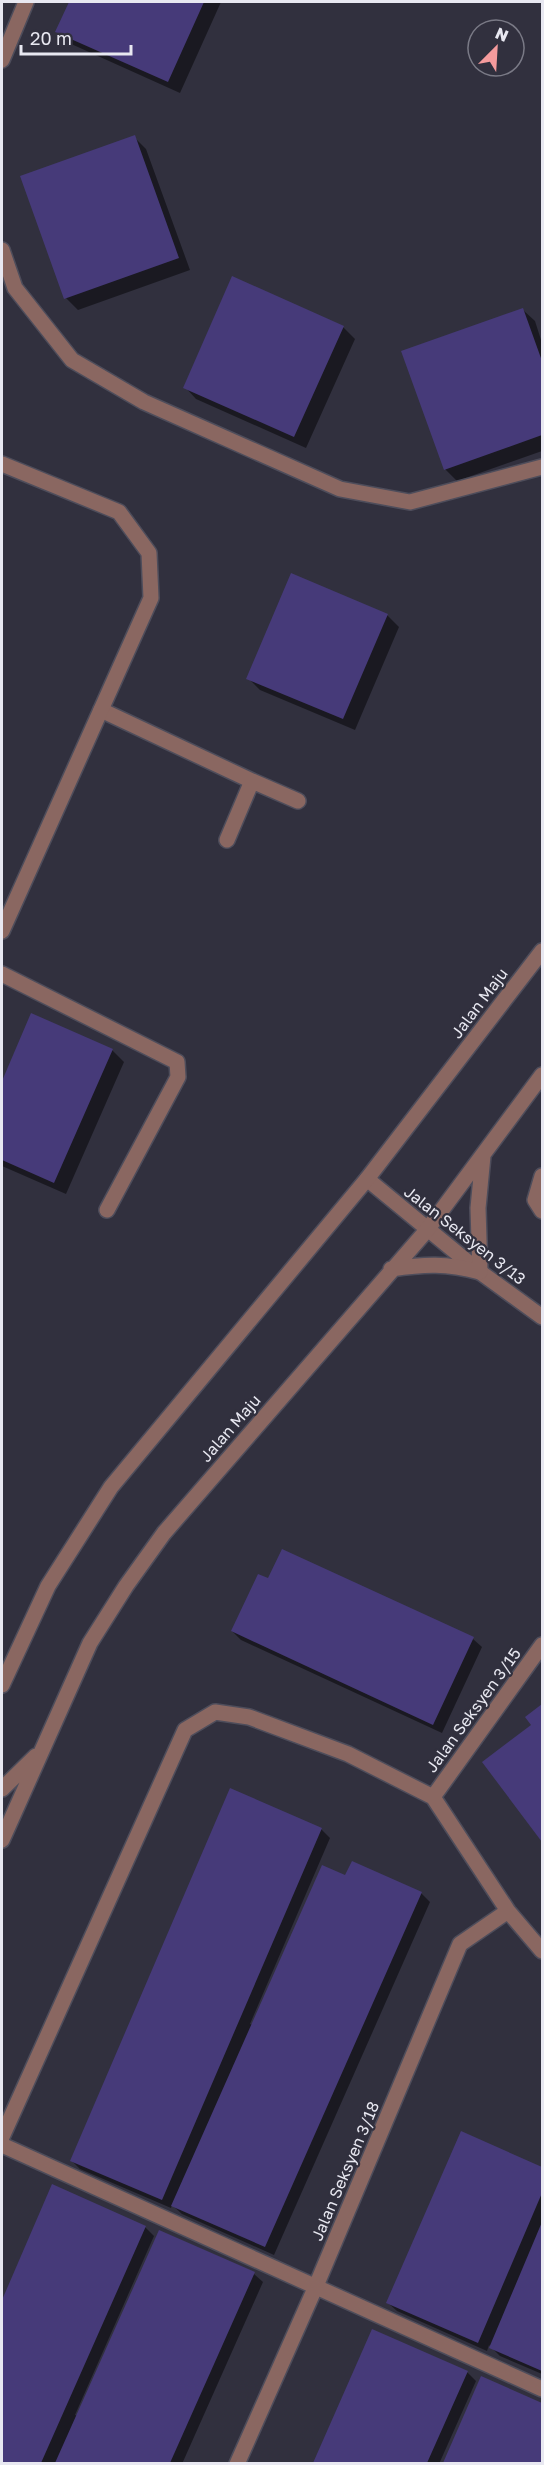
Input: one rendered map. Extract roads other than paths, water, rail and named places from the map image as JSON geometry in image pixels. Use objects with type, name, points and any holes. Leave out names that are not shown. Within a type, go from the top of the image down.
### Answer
[{"type":"street","points":[[2,60],[26,2]]},
{"type":"street","points":[[2,250],[15,288],[72,360],[144,402],[340,489],[410,502],[543,467]]},
{"type":"street","points":[[2,464],[119,512],[149,553],[151,598],[2,931]]},
{"type":"street","points":[[101,710],[298,801]]},
{"type":"street","points":[[227,840],[252,781]]},
{"type":"street","name":"Jalan Maju","points":[[2,1685],[48,1586],[111,1486],[367,1179],[543,951]]},
{"type":"street","points":[[2,974],[177,1062],[178,1077],[107,1210]]},
{"type":"street","name":"Jalan Maju","points":[[2,1840],[90,1643],[126,1586],[164,1533],[427,1230],[543,1075]]},
{"type":"street","points":[[391,1269],[451,1264],[480,1272],[478,1208],[483,1156]]},
{"type":"street","points":[[543,1176],[535,1200],[543,1211]]},
{"type":"street","name":"Jalan Seksyen 3/13","points":[[367,1179],[480,1272],[543,1317]]},
{"type":"street","name":"Jalan Seksyen 3/15","points":[[433,1797],[543,1645]]},
{"type":"street","points":[[2,2137],[185,1730],[215,1712],[249,1717],[348,1754],[433,1797],[508,1911],[543,1951]]},
{"type":"street","points":[[2,1789],[44,1747]]},
{"type":"street","name":"Jalan Seksyen 3/18","points":[[237,2463],[316,2286],[460,1944],[508,1911]]},
{"type":"street","points":[[2,2145],[543,2389]]}]
